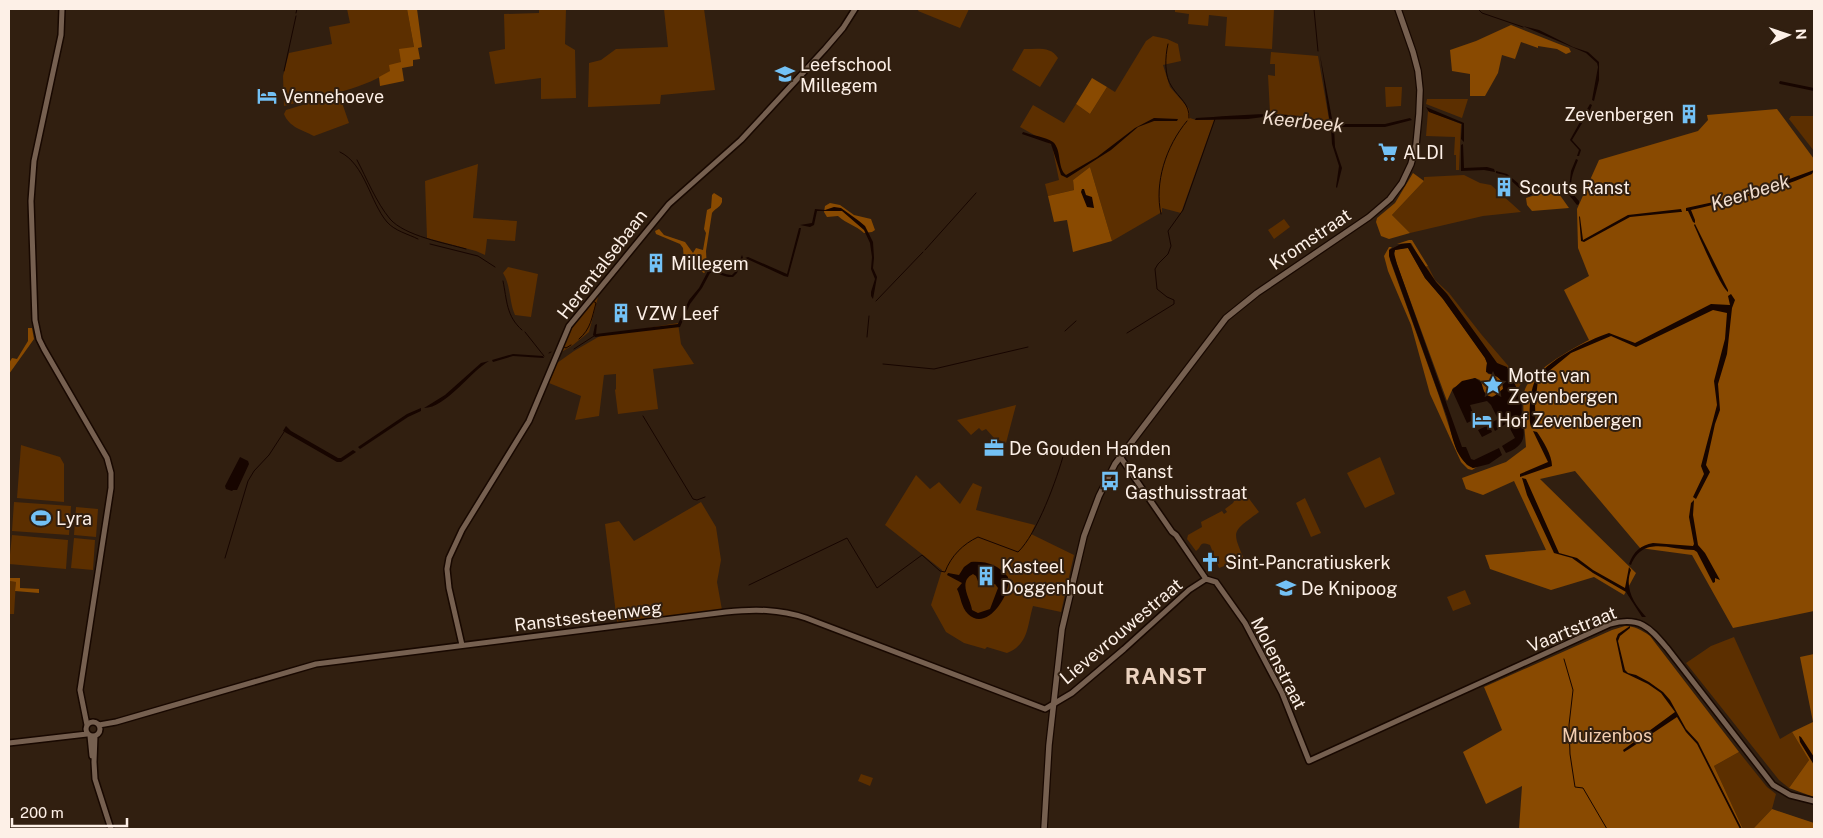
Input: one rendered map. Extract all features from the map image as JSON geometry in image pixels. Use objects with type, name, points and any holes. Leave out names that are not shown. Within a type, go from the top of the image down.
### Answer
[{"type":"main road","name":"Kromstraat","points":[[1044,829],[1053,704],[1062,629],[1084,536],[1102,491],[1116,464],[1226,318],[1257,293],[1369,218],[1390,199],[1402,183],[1414,154],[1420,90],[1413,52],[1398,9]]},
{"type":"street","points":[[62,9],[61,35],[37,141],[33,169],[31,201],[35,320],[39,339],[104,452],[111,473],[111,488],[80,690],[92,730],[95,779],[111,829]]},
{"type":"street","name":"Herentalsebaan","points":[[462,645],[449,588],[447,569],[449,558],[462,530],[530,421],[569,326],[669,204],[741,140],[825,50],[856,9]]},
{"type":"street","points":[[1121,458],[1143,492],[1176,535],[1206,579]]},
{"type":"street","name":"Molenstraat","points":[[1206,579],[1216,582],[1245,623],[1276,682],[1309,761]]},
{"type":"street","name":"Lievevrouwestraat","points":[[1053,704],[1072,692],[1124,649],[1189,590],[1206,579]]},
{"type":"street","name":"Ranstsesteenweg","points":[[9,743],[70,737],[316,664],[740,610],[774,610],[806,618],[1045,709],[1053,704]]},
{"type":"street","name":"Vaartstraat","points":[[1309,761],[1610,624],[1634,621],[1648,627],[1661,640],[1768,780],[1783,792],[1814,801]]},
{"type":"street","points":[[1055,689],[1064,697]]},
{"type":"shaded area","points":[[347,9],[407,9],[414,47],[396,67],[377,79],[338,93],[284,106],[283,76],[289,53],[332,44],[329,27],[350,23]]},
{"type":"shaded area","points":[[539,9],[566,9],[565,44],[575,50],[576,98],[541,99],[541,78],[495,84],[489,52],[505,49],[504,14],[539,13]]},
{"type":"shaded area","points":[[664,9],[704,9],[715,90],[661,95],[660,104],[588,107],[589,63],[601,60],[616,49],[668,47]]},
{"type":"shaded area","points":[[919,9],[969,9],[960,28],[918,11]]},
{"type":"shaded area","points":[[1175,9],[1274,9],[1272,49],[1225,46],[1227,17],[1209,15],[1208,26],[1188,24],[1189,14],[1175,12]]},
{"type":"shaded area","points":[[1153,36],[1178,44],[1181,61],[1163,65],[1170,87],[1189,109],[1190,118],[1214,120],[1181,213],[1162,208],[1162,212],[1112,241],[1090,167],[1073,180],[1074,190],[1048,196],[1045,184],[1059,180],[1052,145],[1020,127],[1033,105],[1064,123],[1076,104],[1090,114],[1107,87],[1115,92],[1146,41]]},
{"type":"shaded area","points":[[1024,49],[1048,50],[1058,58],[1040,87],[1012,70]]},
{"type":"shaded area","points":[[1271,52],[1318,56],[1330,125],[1320,120],[1270,113],[1268,75],[1275,76],[1275,64],[1270,64]]},
{"type":"shaded area","points":[[1385,87],[1402,87],[1401,106],[1386,107]]},
{"type":"shaded area","points":[[339,94],[349,123],[314,136],[293,125],[284,114],[286,110]]},
{"type":"shaded area","points":[[1427,99],[1468,99],[1462,118],[1426,104]]},
{"type":"shaded area","points":[[1428,111],[1461,124],[1459,170],[1456,170],[1456,155],[1454,155],[1455,137],[1426,136]]},
{"type":"shaded area","points":[[1791,116],[1814,116],[1814,151],[1789,119]]},
{"type":"shaded area","points":[[478,164],[473,218],[517,221],[515,241],[487,239],[485,255],[427,238],[425,181]]},
{"type":"shaded area","points":[[1464,175],[1480,183],[1491,185],[1521,212],[1483,216],[1410,233],[1392,215],[1424,181],[1424,177]]},
{"type":"shaded area","points":[[1284,219],[1290,227],[1274,239],[1268,230]]},
{"type":"shaded area","points":[[1428,266],[1435,280],[1449,293],[1522,382],[1517,390],[1507,370],[1497,363],[1425,267]]},
{"type":"shaded area","points":[[508,267],[538,274],[531,317],[515,315],[503,273]]},
{"type":"shaded area","points":[[597,295],[589,332],[560,353],[567,336]]},
{"type":"shaded area","points":[[678,323],[681,344],[694,364],[653,369],[658,409],[618,414],[615,390],[616,374],[604,375],[599,416],[575,420],[581,396],[549,383],[557,363],[600,336]]},
{"type":"shaded area","points":[[1016,405],[1006,443],[994,438],[986,429],[982,431],[979,428],[971,435],[957,420]]},
{"type":"shaded area","points":[[21,445],[60,457],[64,464],[64,502],[17,498]]},
{"type":"shaded area","points":[[1380,457],[1395,494],[1365,508],[1347,473]]},
{"type":"shaded area","points":[[916,475],[930,489],[939,482],[960,504],[973,483],[982,487],[976,510],[1035,525],[1031,534],[1074,555],[1061,612],[1033,606],[1026,634],[1020,645],[1007,653],[964,643],[946,632],[931,605],[942,570],[885,525]]},
{"type":"shaded area","points":[[1241,488],[1259,512],[1243,524],[1237,532],[1237,543],[1245,561],[1229,568],[1227,565],[1219,568],[1210,545],[1202,544],[1196,551],[1187,539],[1188,535],[1202,527],[1201,522],[1222,511],[1224,514],[1227,512],[1225,509],[1233,503]]},
{"type":"shaded area","points":[[1305,498],[1321,533],[1311,537],[1296,503]]},
{"type":"shaded area","name":"Lyra","points":[[14,502],[71,506],[69,535],[12,531]]},
{"type":"shaded area","points":[[701,502],[716,527],[721,560],[717,582],[722,610],[617,622],[605,524],[619,521],[634,541]]},
{"type":"shaded area","points":[[76,507],[98,509],[96,537],[74,535]]},
{"type":"shaded area","name":"Lyra","points":[[12,535],[68,540],[66,569],[9,564]]},
{"type":"shaded area","points":[[74,538],[95,540],[93,570],[71,568]]},
{"type":"shaded area","points":[[9,581],[16,582],[14,614],[9,614]]},
{"type":"shaded area","points":[[1465,590],[1471,604],[1453,611],[1447,597]]},
{"type":"shaded area","points":[[1734,637],[1780,739],[1792,732],[1809,760],[1789,788],[1779,780],[1686,663],[1711,646]]},
{"type":"shaded area","points":[[1739,752],[1767,787],[1776,794],[1772,809],[1753,829],[1743,829],[1714,766]]},
{"type":"shaded area","points":[[861,774],[873,778],[870,786],[858,781]]},
{"type":"green space","points":[[407,9],[417,9],[422,47],[418,48],[420,59],[413,60],[413,66],[402,68],[404,81],[380,86],[379,77],[390,71],[389,65],[401,62],[399,49],[414,47]]},
{"type":"green space","points":[[1511,25],[1569,48],[1571,52],[1566,54],[1557,49],[1538,46],[1538,48],[1521,42],[1515,59],[1502,55],[1498,73],[1485,96],[1470,96],[1470,74],[1452,71],[1450,50],[1476,41]]},
{"type":"green space","points":[[1092,78],[1107,87],[1090,114],[1076,104]]},
{"type":"green space","points":[[1777,109],[1814,159],[1814,611],[1733,628],[1692,555],[1640,548],[1575,471],[1540,479],[1636,573],[1624,595],[1594,577],[1551,590],[1490,569],[1485,555],[1546,550],[1514,481],[1483,495],[1466,489],[1462,478],[1506,462],[1526,447],[1523,406],[1527,385],[1551,362],[1589,340],[1564,290],[1589,276],[1578,248],[1577,209],[1599,160],[1698,131],[1708,120],[1707,115]]},
{"type":"green space","points":[[1090,167],[1112,241],[1073,252],[1067,220],[1054,222],[1048,196],[1074,190],[1073,180]]},
{"type":"green space","points":[[1413,173],[1424,181],[1392,215],[1410,233],[1389,239],[1381,236],[1376,222],[1377,218],[1395,203]]},
{"type":"green space","points":[[1547,191],[1557,191],[1569,208],[1532,211],[1527,205],[1526,198]]},
{"type":"green space","points":[[714,193],[722,198],[722,202],[712,213],[706,251],[707,270],[704,273],[684,261],[683,248],[680,244],[656,234],[655,231],[659,229],[664,235],[685,242],[693,253],[696,248],[703,250],[707,210],[711,208],[712,195]]},
{"type":"green space","points":[[830,203],[840,205],[854,215],[871,219],[875,230],[864,233],[838,216],[827,217],[824,212],[825,206]]},
{"type":"green space","points":[[1412,240],[1428,266],[1425,267],[1411,243],[1397,244]]},
{"type":"green space","points":[[1389,247],[1392,247],[1389,250],[1390,260],[1457,451],[1467,465],[1473,468],[1477,467],[1472,470],[1468,469],[1461,462],[1430,394],[1411,325],[1388,271],[1384,256]]},
{"type":"green space","points":[[1408,248],[1425,278],[1443,299],[1485,358],[1488,374],[1497,377],[1501,381],[1503,389],[1497,395],[1491,397],[1486,394],[1480,380],[1475,378],[1453,388],[1447,401],[1394,256],[1395,250]]},
{"type":"green space","points":[[28,328],[32,328],[34,339],[9,374],[9,363],[12,358],[17,359],[28,341]]},
{"type":"green space","points":[[9,578],[20,578],[20,588],[39,589],[39,593],[15,591],[16,582],[9,581]]},
{"type":"green space","name":"Muizenbos","points":[[1625,626],[1638,629],[1650,636],[1739,752],[1714,766],[1743,829],[1519,829],[1522,786],[1486,804],[1463,752],[1502,730],[1484,687]]},
{"type":"green space","points":[[1814,654],[1814,797],[1789,788],[1809,760],[1792,732],[1813,722],[1800,657]]},
{"type":"green space","points":[[1772,809],[1814,823],[1814,829],[1753,829]]},
{"type":"water","points":[[1523,26],[1539,30],[1573,47],[1588,52],[1599,62],[1599,80],[1594,101],[1592,100],[1598,67],[1597,63],[1586,53]]},
{"type":"water","points":[[1320,55],[1333,124],[1385,124],[1410,118],[1412,120],[1385,127],[1334,127],[1335,147],[1342,168],[1337,188],[1339,166],[1332,144],[1331,128],[1320,122],[1301,122],[1271,116],[1248,119],[1195,120],[1196,118],[1264,114],[1299,116],[1330,124]]},
{"type":"water","points":[[1780,81],[1814,88],[1814,91],[1780,84]]},
{"type":"water","points":[[1590,104],[1592,105],[1590,110],[1572,140],[1581,150],[1579,156],[1577,156],[1579,150],[1570,140]]},
{"type":"water","points":[[1426,107],[1464,123],[1464,142],[1461,139],[1462,124],[1429,112]]},
{"type":"water","points":[[1154,118],[1178,119],[1177,121],[1154,121],[1138,127],[1111,150],[1067,178],[1061,175],[1051,144],[1022,134],[1023,132],[1043,137],[1053,142],[1058,150],[1061,168],[1066,175],[1097,157],[1135,128]]},
{"type":"water","points":[[1463,144],[1464,168],[1487,167],[1494,169],[1495,172],[1484,170],[1461,171],[1461,145]]},
{"type":"water","points":[[1576,159],[1578,160],[1572,176],[1571,186],[1579,201],[1577,205],[1566,191],[1569,189],[1571,171]]},
{"type":"water","points":[[1814,170],[1812,174],[1767,190],[1691,210],[1695,223],[1688,211],[1686,211],[1686,208],[1746,195]]},
{"type":"water","points":[[1496,171],[1507,174],[1530,193],[1550,187],[1562,188],[1562,190],[1547,190],[1528,196],[1505,175],[1496,173]]},
{"type":"water","points":[[1084,189],[1086,195],[1092,197],[1094,208],[1087,207],[1081,192]]},
{"type":"water","points":[[834,207],[841,208],[865,226],[873,242],[873,268],[877,277],[873,299],[871,292],[875,279],[871,269],[870,243],[864,230],[842,211],[817,211],[814,225],[810,227],[800,225],[812,223],[815,209],[825,210]]},
{"type":"water","points":[[1681,209],[1682,212],[1630,217],[1584,242],[1581,241],[1579,216],[1583,240],[1628,215]]},
{"type":"water","points":[[1695,224],[1728,290],[1728,292],[1715,271]]},
{"type":"water","points":[[799,228],[801,228],[800,233],[788,277],[745,258],[748,257],[787,274]]},
{"type":"water","points":[[1410,243],[1436,282],[1447,294],[1497,363],[1507,367],[1518,391],[1519,400],[1522,403],[1524,433],[1520,444],[1515,449],[1506,453],[1502,446],[1515,438],[1507,423],[1495,431],[1491,423],[1498,419],[1487,401],[1470,405],[1475,419],[1467,423],[1452,390],[1462,381],[1475,378],[1481,382],[1486,394],[1493,397],[1503,389],[1502,382],[1486,372],[1487,363],[1485,358],[1443,299],[1425,278],[1408,248],[1395,250],[1397,264],[1462,447],[1466,447],[1471,459],[1474,460],[1499,448],[1502,455],[1489,464],[1473,468],[1462,459],[1455,446],[1447,417],[1389,256],[1389,250],[1401,244]]},
{"type":"water","points":[[742,255],[743,258],[737,273],[733,277],[710,273],[690,304],[680,327],[595,337],[593,335],[595,325],[597,324],[596,334],[678,324],[689,300],[699,288],[708,271],[714,270],[732,275]]},
{"type":"water","points":[[1731,294],[1735,300],[1732,308],[1727,354],[1718,384],[1720,410],[1706,465],[1710,472],[1696,499],[1693,497],[1704,474],[1701,466],[1717,405],[1714,381],[1725,339],[1727,313],[1713,310],[1636,347],[1611,336],[1571,353],[1538,380],[1535,405],[1536,428],[1531,427],[1530,404],[1533,385],[1540,373],[1557,359],[1579,346],[1609,333],[1635,343],[1711,304],[1730,305],[1728,296]]},
{"type":"water","points":[[513,354],[543,356],[544,358],[513,356],[493,362],[492,360]]},
{"type":"water","points":[[489,361],[441,402],[424,408],[445,395],[481,363]]},
{"type":"water","points":[[421,408],[421,411],[408,417],[360,449],[358,447],[407,414]]},
{"type":"water","points":[[1489,425],[1492,432],[1482,437],[1478,430]]},
{"type":"water","points":[[286,426],[291,431],[338,458],[353,450],[356,452],[341,462],[337,462],[283,431]]},
{"type":"water","points":[[1533,431],[1537,432],[1544,444],[1552,466],[1520,477],[1520,474],[1548,462]]},
{"type":"water","points":[[240,457],[248,461],[249,464],[237,490],[226,489],[225,486]]},
{"type":"water","points":[[1522,478],[1526,479],[1559,553],[1577,558],[1593,570],[1625,588],[1629,567],[1631,570],[1629,583],[1631,595],[1646,617],[1642,617],[1626,592],[1593,573],[1572,558],[1554,553],[1527,495]]},
{"type":"water","points":[[1694,500],[1693,515],[1698,545],[1705,553],[1720,580],[1715,578],[1713,583],[1697,552],[1694,550],[1658,546],[1650,547],[1643,550],[1636,556],[1631,565],[1629,564],[1641,547],[1649,544],[1693,546],[1689,517],[1691,503]]},
{"type":"water","points":[[971,562],[987,563],[1000,569],[1008,577],[1008,584],[1003,599],[988,617],[981,619],[968,614],[962,605],[957,589],[962,583],[947,575],[948,573],[959,575],[964,567]],"holes":[[[984,570],[992,573],[989,582],[985,581],[983,585],[987,587],[995,584],[998,588],[990,609],[978,613],[972,610],[966,591],[966,581],[973,574],[981,585],[983,580],[980,579]]]},
{"type":"water","points":[[1630,626],[1620,636],[1618,641],[1625,670],[1649,682],[1663,692],[1670,700],[1686,729],[1698,742],[1742,829],[1740,829],[1697,744],[1686,732],[1677,717],[1624,752],[1623,750],[1675,712],[1661,693],[1648,684],[1623,672],[1616,639],[1618,634]]},
{"type":"water","points":[[1799,736],[1814,757],[1814,765],[1800,742]]},
{"type":"waterway","points":[[296,13],[297,9]]},
{"type":"waterway","points":[[1314,9],[1318,51]]},
{"type":"waterway","points":[[1478,9],[1482,13],[1523,27]]},
{"type":"waterway","points":[[284,71],[296,16]]},
{"type":"waterway","points":[[1168,44],[1166,72],[1169,83],[1186,105],[1189,118]]},
{"type":"waterway","points":[[1127,333],[1174,304],[1174,300],[1157,289],[1155,269],[1168,254],[1171,246],[1168,231],[1183,210],[1215,119]]},
{"type":"waterway","points":[[1161,214],[1159,190],[1164,165],[1173,142],[1187,121]]},
{"type":"waterway","points":[[340,152],[356,165],[387,222],[398,230],[418,239]]},
{"type":"waterway","points":[[357,160],[380,205],[397,225],[426,238],[466,249]]},
{"type":"waterway","name":"Keerbeek","points":[[925,250],[976,193]]},
{"type":"waterway","points":[[430,244],[478,256],[495,267]]},
{"type":"waterway","name":"Keerbeek","points":[[876,301],[923,252]]},
{"type":"waterway","points":[[503,281],[510,313],[522,330]]},
{"type":"waterway","points":[[579,339],[591,322],[596,303],[593,301]]},
{"type":"waterway","points":[[867,337],[869,316]]},
{"type":"waterway","points":[[1065,331],[1076,321]]},
{"type":"waterway","points":[[568,333],[572,327]]},
{"type":"waterway","points":[[525,332],[544,356]]},
{"type":"waterway","name":"Keerbeek","points":[[574,349],[594,336]]},
{"type":"waterway","name":"Keerbeek","points":[[564,347],[566,348],[571,345]]},
{"type":"waterway","points":[[883,364],[934,369],[1028,347]]},
{"type":"waterway","points":[[643,416],[693,499],[697,500],[705,497]]},
{"type":"waterway","name":"Keerbeek","points":[[225,558],[248,481],[254,471],[269,455],[284,432]]},
{"type":"waterway","points":[[749,585],[847,538],[877,588],[922,555],[940,571],[945,572],[958,551],[978,537],[1018,552],[1039,520],[1057,477],[1064,453]]},
{"type":"waterway","points":[[1564,659],[1573,690],[1569,725],[1570,754],[1575,787],[1583,788],[1607,829]]},
{"type":"place","name":"Leefschool Millegem","points":[[785,74]]},
{"type":"place","name":"Vennehoeve","points":[[267,96]]},
{"type":"place","name":"Zevenbergen","points":[[1689,114]]},
{"type":"place","name":"ALDI","points":[[1388,152]]},
{"type":"place","name":"Scouts Ranst","points":[[1504,187]]},
{"type":"place","name":"Millegem","points":[[656,263]]},
{"type":"place","name":"VZW Leef","points":[[621,313]]},
{"type":"place","name":"Motte van Zevenbergen","points":[[1493,385]]},
{"type":"place","name":"Hof Zevenbergen","points":[[1482,420]]},
{"type":"place","name":"De Gouden Handen","points":[[994,448]]},
{"type":"place","name":"Ranst Gasthuisstraat","points":[[1110,481]]},
{"type":"place","name":"Lyra","points":[[41,518]]},
{"type":"place","name":"Sint-Pancratiuskerk","points":[[1210,562]]},
{"type":"place","name":"Kasteel Doggenhout","points":[[986,576]]},
{"type":"place","name":"De Knipoog","points":[[1286,588]]},
{"type":"district","name":"RANST","points":[[1166,676]]}]
